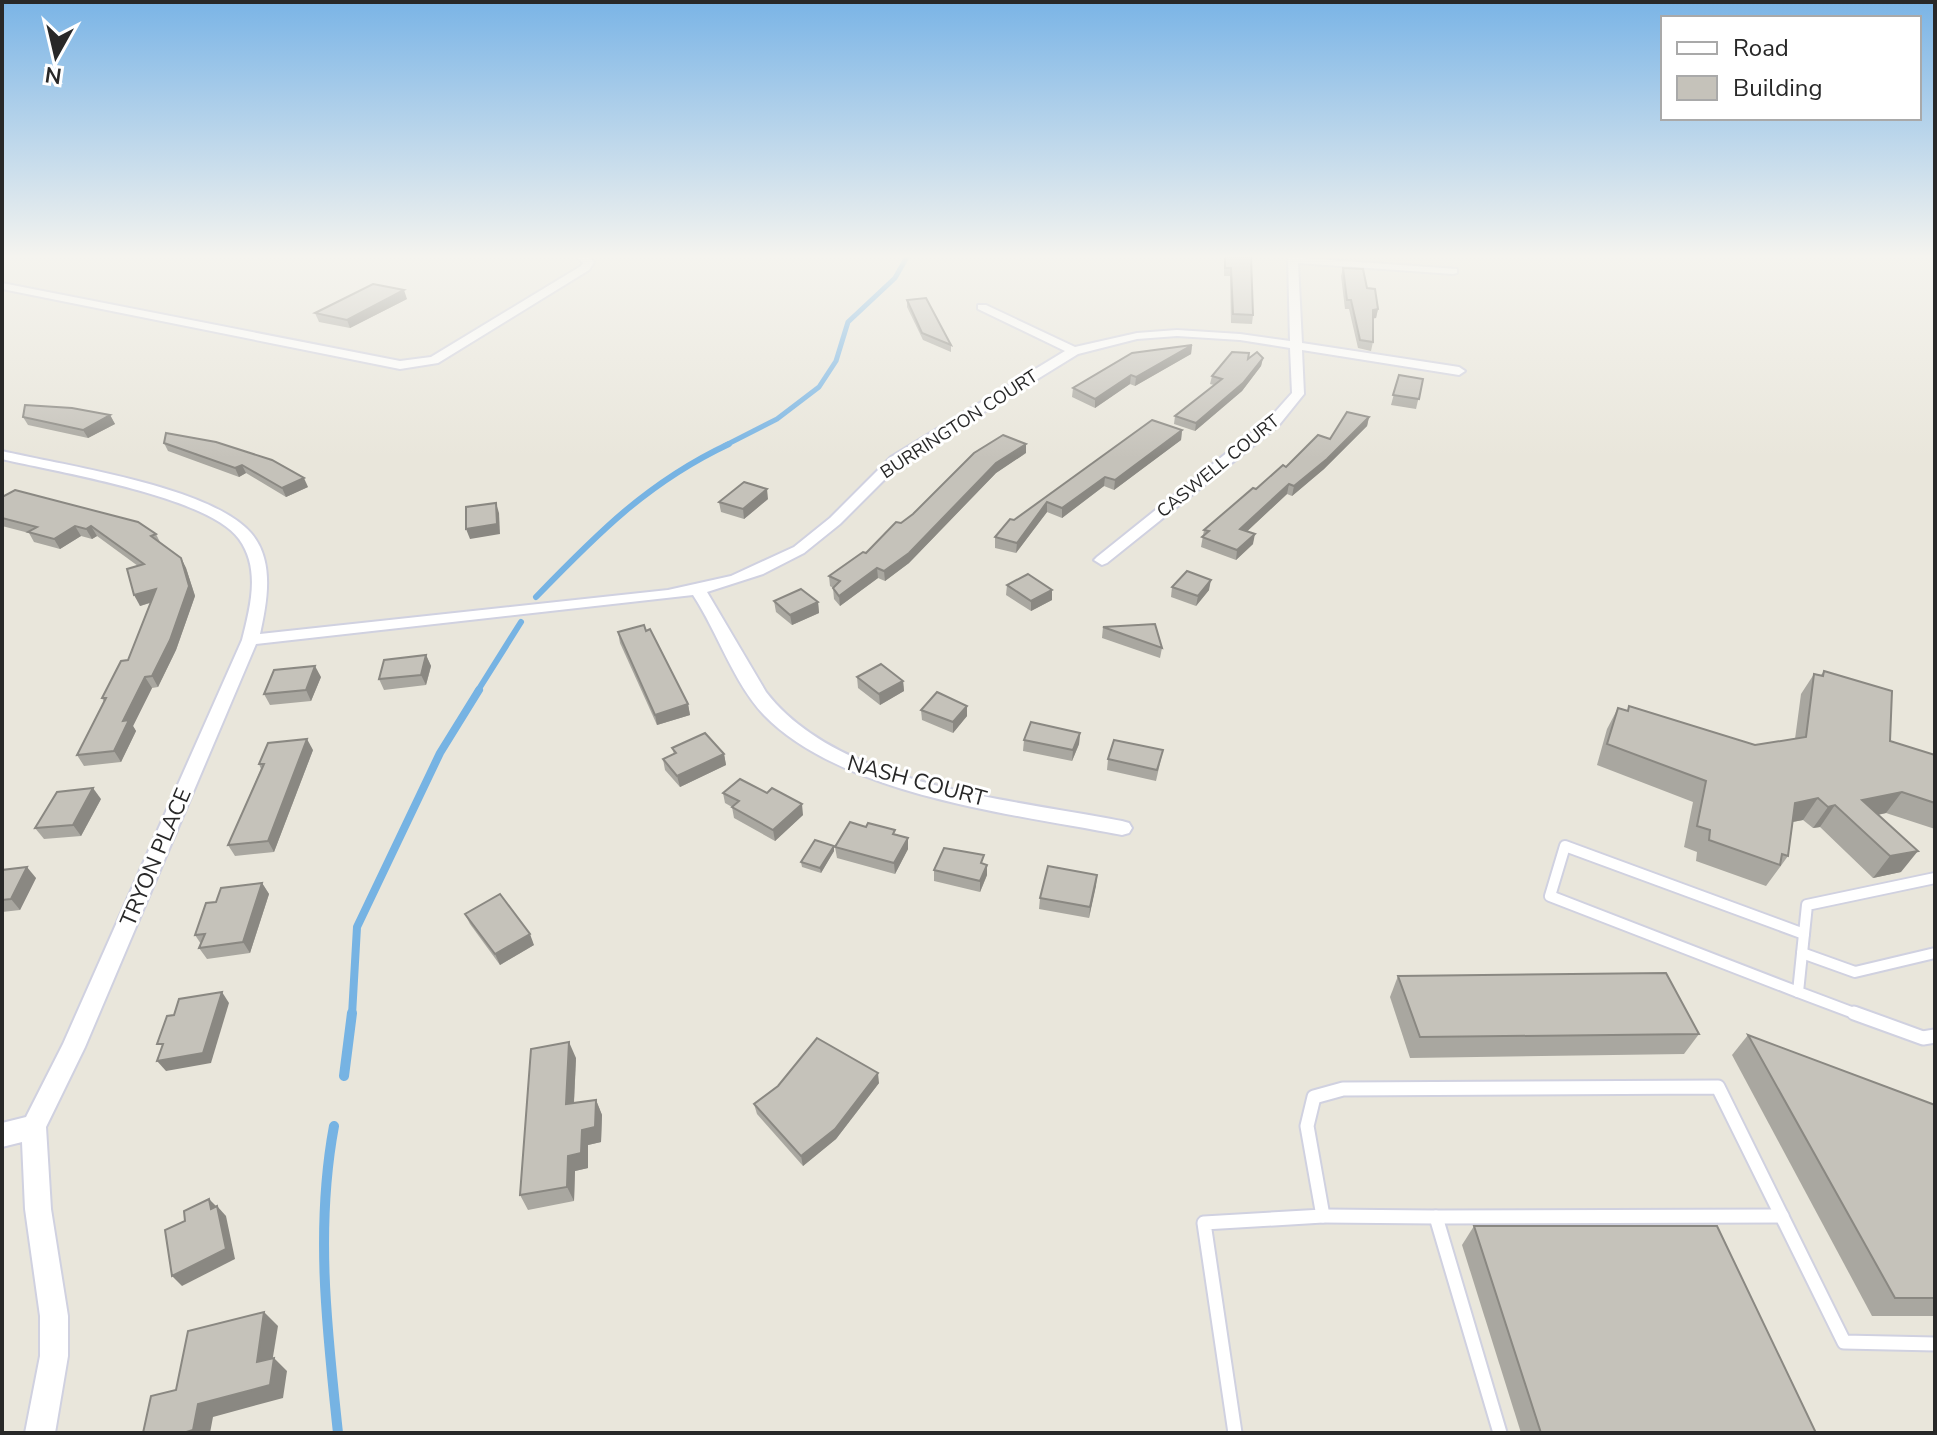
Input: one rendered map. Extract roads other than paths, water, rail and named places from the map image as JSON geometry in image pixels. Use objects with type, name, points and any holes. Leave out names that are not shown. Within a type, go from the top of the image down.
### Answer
[{"type":"street","points":[[192,324],[400,365],[434,360],[493,324]]},
{"type":"street","points":[[1017,324],[1074,351]]},
{"type":"street","name":"CASWELL COURT","points":[[1102,560],[1285,411],[1300,387],[1295,324]]},
{"type":"street","name":"BURRINGTON COURT","points":[[250,640],[698,590],[760,570],[802,549],[896,460],[1074,351],[1137,336],[1177,333],[1296,345],[1459,371]]},
{"type":"street","name":"TRYON PLACE","points":[[2,455],[173,495],[221,514],[246,537],[258,565],[260,599],[250,640],[73,1047],[34,1127],[38,1209],[54,1316],[54,1356],[40,1433]]},
{"type":"street","name":"NASH COURT","points":[[698,590],[770,709],[810,744],[870,771],[944,791],[1122,828]]},
{"type":"street","points":[[2,1135],[34,1127]]},
{"type":"lane","points":[[1804,934],[1565,846],[1550,896],[1923,1038],[1935,1036]]},
{"type":"lane","points":[[1798,992],[1807,905],[1935,878]]},
{"type":"lane","points":[[1802,953],[1855,972],[1935,953]]},
{"type":"lane","points":[[1323,1216],[1307,1126],[1314,1097],[1343,1089],[1391,1087],[1718,1087],[1844,1342],[1935,1344]]},
{"type":"lane","points":[[1235,1433],[1204,1223],[1323,1216],[1782,1216]]},
{"type":"lane","points":[[1436,1217],[1500,1433]]},
{"type":"waterway","points":[[724,446],[777,419],[819,387],[836,361],[847,324]]},
{"type":"waterway","points":[[536,597],[580,552],[648,492],[729,444]]},
{"type":"waterway","points":[[477,692],[521,622]]},
{"type":"waterway","points":[[352,1015],[357,927],[440,753],[479,690]]},
{"type":"waterway","points":[[344,1076],[352,1013]]},
{"type":"waterway","points":[[334,1126],[328,1164],[324,1241],[327,1317],[338,1433]]}]
